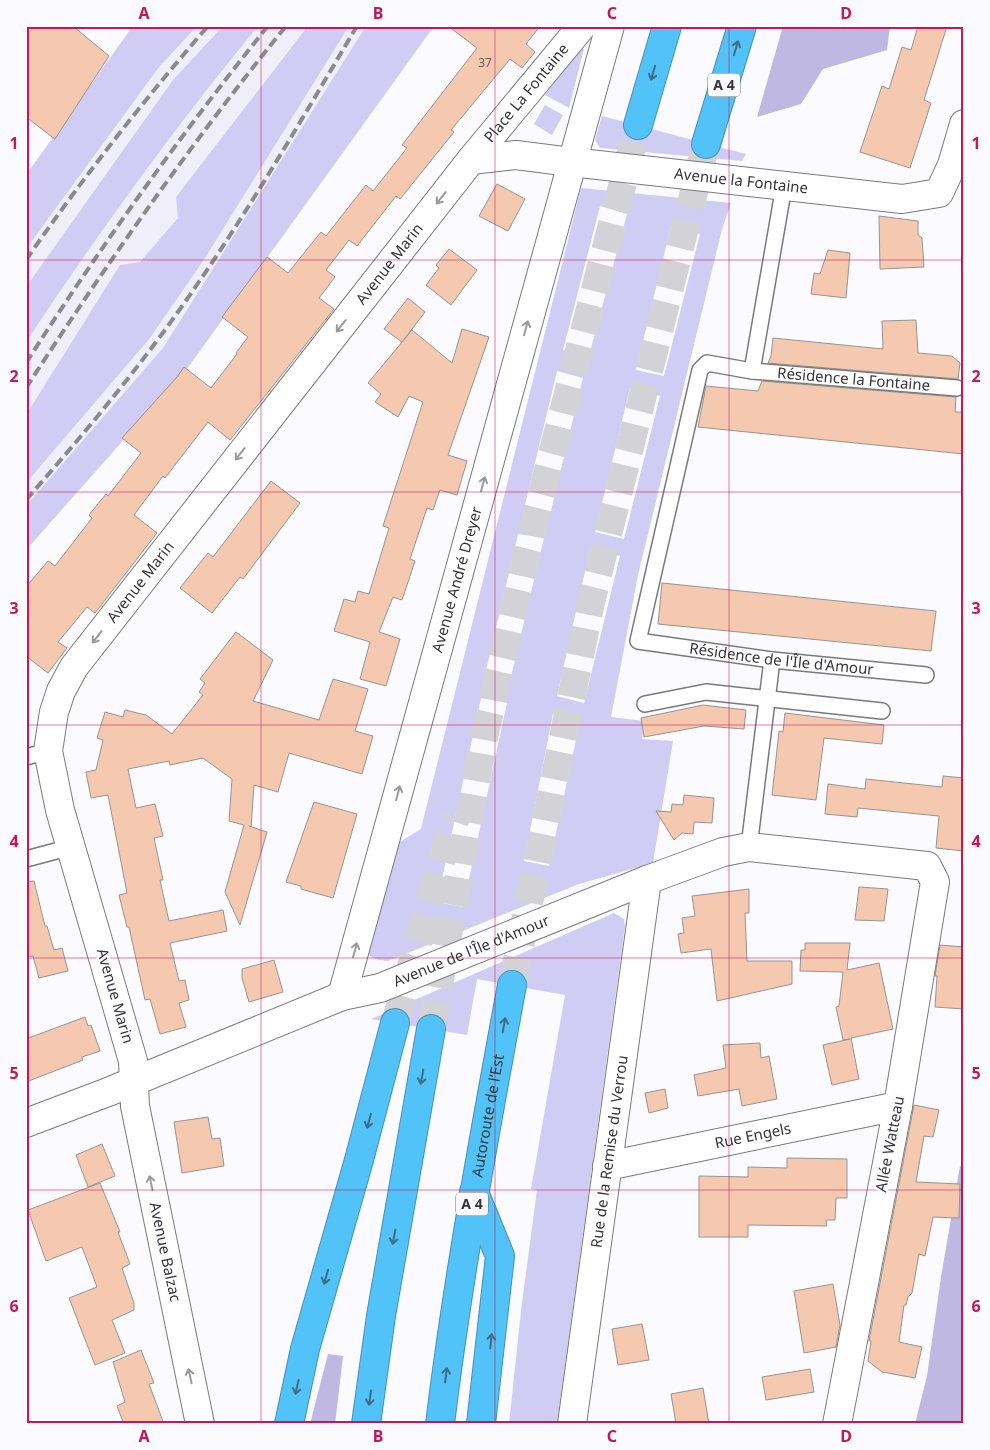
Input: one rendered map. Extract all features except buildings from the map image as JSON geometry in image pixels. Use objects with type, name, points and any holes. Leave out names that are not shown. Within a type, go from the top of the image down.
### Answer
[{"type":"highway","points":[[638,125],[667,26]]},
{"type":"highway","name":"A 4","points":[[706,144],[742,26]]},
{"type":"highway","name":"Autoroute de l’Est","points":[[440,1424],[448,1355],[474,1192],[512,985]]},
{"type":"highway","points":[[289,1424],[305,1350],[359,1160],[395,1023]]},
{"type":"highway","points":[[366,1424],[381,1316],[431,1029]]},
{"type":"highway","points":[[474,1192],[500,1256],[481,1424]]},
{"type":"street","name":"Place La Fontaine","points":[[471,160],[582,26]]},
{"type":"street","name":"Avenue André Dreyer","points":[[342,996],[610,26]]},
{"type":"street","name":"Avenue la Fontaine","points":[[471,160],[516,155],[902,198],[939,193],[952,165],[964,124]]},
{"type":"street","name":"Avenue Marin","points":[[133,1080],[133,1061],[71,847],[60,810],[37,754],[61,691],[74,667],[471,160]]},
{"type":"street","name":"Avenue de l'Île d'Amour","points":[[26,1123],[342,996],[380,988],[647,880],[723,852],[749,847],[927,866]]},
{"type":"street","name":"Allée Watteau","points":[[837,1424],[898,1106],[935,882],[927,866]]},
{"type":"street","name":"Rue de la Remise du Verrou","points":[[572,1424],[606,1166],[647,880]]},
{"type":"street","name":"Avenue Balzac","points":[[133,1080],[135,1106],[200,1424]]},
{"type":"street","name":"Rue Engels","points":[[606,1166],[898,1106]]},
{"type":"lane","points":[[752,371],[784,186]]},
{"type":"lane","name":"Résidence la Fontaine","points":[[638,641],[700,370],[707,363],[752,371],[957,388]]},
{"type":"lane","name":"Résidence de l'Île d'Amour","points":[[638,641],[772,660],[926,675]]},
{"type":"lane","points":[[749,847],[772,660]]},
{"type":"lane","points":[[645,704],[706,692],[882,711]]},
{"type":"lane","points":[[26,859],[71,847]]},
{"type":"shaded area","points":[[133,26],[435,26],[189,366],[26,550],[26,175]]},
{"type":"shaded area","points":[[133,26],[197,26],[159,67],[26,249],[26,175]]},
{"type":"shaded area","points":[[223,26],[258,26],[138,181],[26,342],[26,287],[173,80]]},
{"type":"shaded area","points":[[308,26],[349,26],[205,258],[150,338],[26,483],[26,415],[120,265],[140,262],[178,218],[176,197]]},
{"type":"shaded area","points":[[366,26],[434,26],[189,366],[26,550],[26,506],[163,348]]},
{"type":"shaded area","points":[[783,26],[890,26],[887,50],[823,69],[801,104],[757,117]]},
{"type":"shaded area","points":[[581,47],[584,49],[569,108],[545,95]]},
{"type":"shaded area","points":[[545,105],[563,115],[552,135],[534,124]]},
{"type":"shaded area","points":[[602,116],[746,154],[742,161],[600,148],[595,140]]},
{"type":"shaded area","points":[[581,188],[731,203],[722,229],[638,575],[611,717],[644,721],[642,739],[673,741],[653,863],[579,884],[388,961],[376,959],[367,953],[398,843],[421,829]],"holes":[[[600,206],[627,214],[589,356],[563,350]],[[671,226],[700,234],[664,376],[636,370]],[[557,371],[583,378],[549,519],[523,513]],[[630,388],[660,396],[624,539],[595,532]],[[518,534],[544,538],[510,681],[485,675]],[[590,549],[620,556],[584,703],[557,696]],[[481,698],[507,703],[463,907],[437,902]],[[553,714],[580,721],[549,866],[524,861]]]},
{"type":"shaded area","points":[[614,913],[624,919],[625,926],[557,1424],[509,1424],[521,1311],[537,1190],[531,1189],[565,995],[477,979],[467,1035],[371,1019]]},
{"type":"shaded area","points":[[960,1166],[964,1167],[964,1424],[915,1424],[927,1376],[941,1277]]},
{"type":"shaded area","points":[[328,1354],[343,1356],[335,1424],[310,1424]]},
{"type":"tunnel","points":[[431,1029],[484,737],[526,554],[638,125]]},
{"type":"tunnel","points":[[512,985],[591,602],[706,144]]},
{"type":"tunnel","points":[[395,1023],[444,851],[456,817]]},
{"type":"railway","points":[[26,260],[114,141],[208,26]]},
{"type":"railway","points":[[26,363],[142,191],[268,26]]},
{"type":"railway","points":[[26,388],[151,204],[217,114],[286,26]]},
{"type":"railway","points":[[26,500],[108,403],[185,302],[252,201],[357,26]]}]
